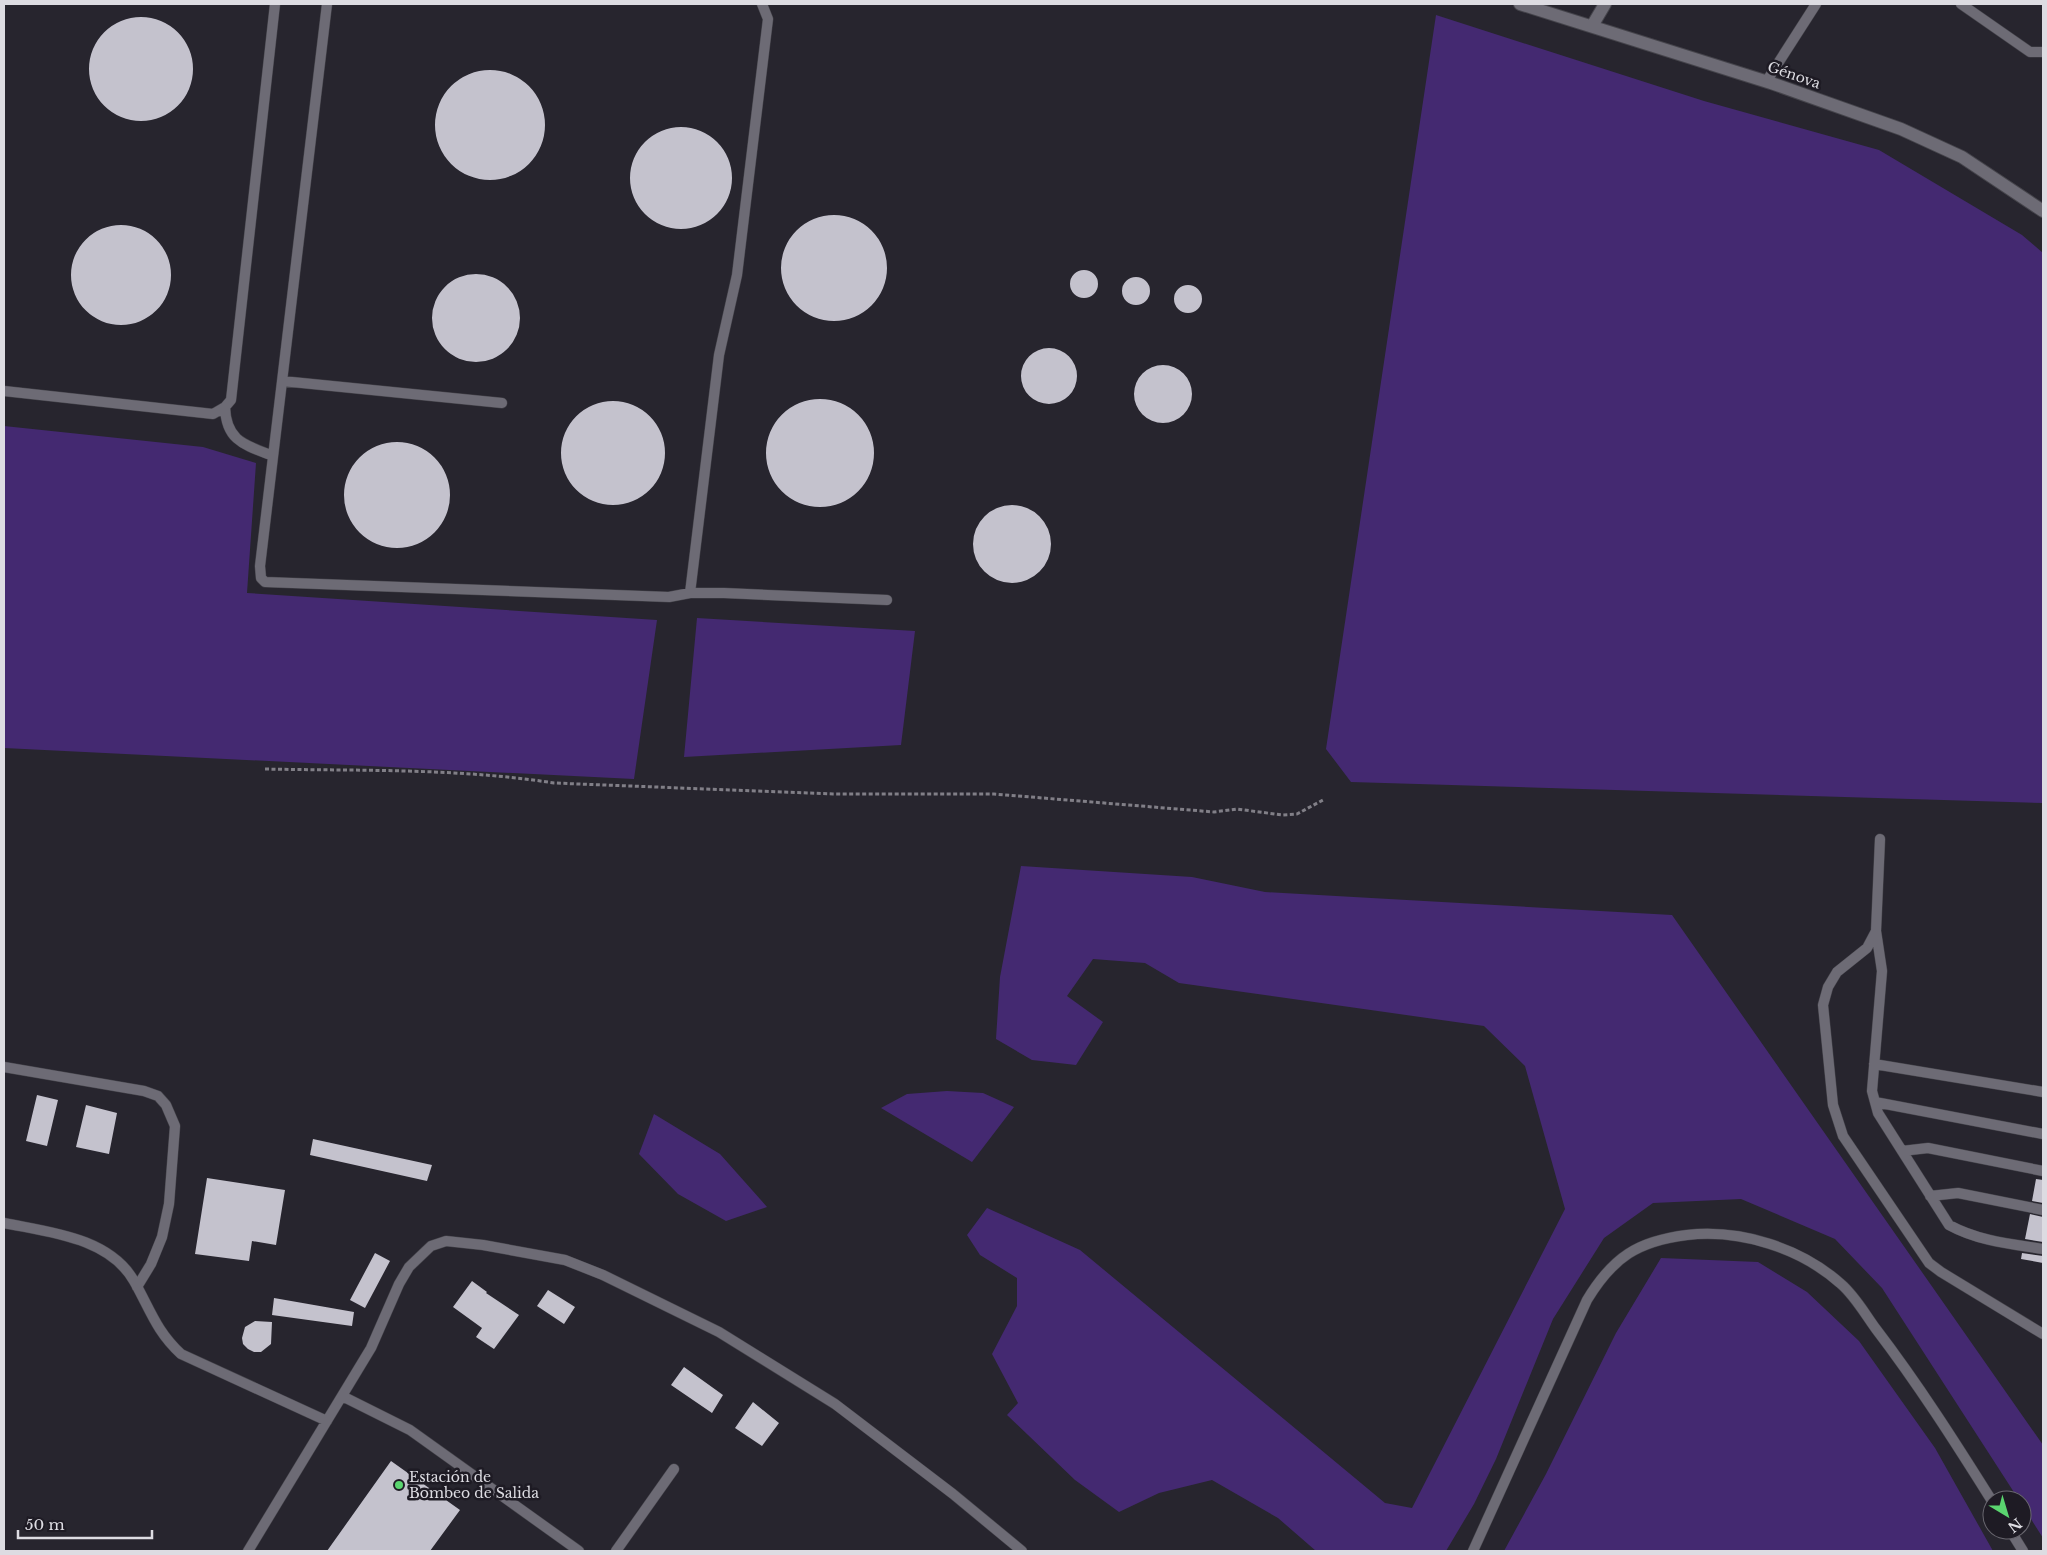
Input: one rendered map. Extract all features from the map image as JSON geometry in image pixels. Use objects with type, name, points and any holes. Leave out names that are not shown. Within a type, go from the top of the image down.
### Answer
[{"type":"street","name":"Génova","points":[[1520,4],[1766,82],[1857,113],[1929,141],[1976,166],[2043,210]]},
{"type":"street","points":[[1592,26],[1606,4]]},
{"type":"lane","points":[[4,390],[213,414],[225,407],[231,400],[275,4]]},
{"type":"lane","points":[[327,4],[260,578],[265,582],[669,597],[690,593],[888,600]]},
{"type":"lane","points":[[690,593],[719,355],[737,275],[768,19],[762,4]]},
{"type":"lane","points":[[1766,82],[1816,4]]},
{"type":"lane","points":[[1961,4],[2030,52],[2043,52]]},
{"type":"lane","points":[[282,381],[502,404]]},
{"type":"lane","points":[[225,407],[225,422],[229,432],[249,447],[273,456]]},
{"type":"lane","points":[[1880,839],[1876,931],[1882,970],[1872,1091],[1878,1113],[1949,1225],[1965,1234],[1981,1239],[2043,1249]]},
{"type":"lane","points":[[1876,931],[1867,948],[1837,972],[1828,987],[1823,1005],[1833,1105],[1843,1136],[1929,1263],[2043,1334]]},
{"type":"lane","points":[[1874,1064],[2043,1092]]},
{"type":"lane","points":[[4,1067],[144,1091],[158,1096],[166,1105],[175,1126],[169,1204],[162,1237],[151,1264],[137,1286]]},
{"type":"lane","points":[[1875,1102],[2043,1134]]},
{"type":"lane","points":[[1902,1151],[1928,1148],[2043,1171]]},
{"type":"lane","points":[[1930,1196],[1958,1193],[2043,1210]]},
{"type":"lane","points":[[4,1223],[75,1238],[103,1251],[124,1267],[137,1286],[163,1336],[181,1354],[328,1421]]},
{"type":"lane","points":[[1473,1551],[1588,1300],[1600,1279],[1634,1249],[1662,1238],[1704,1233],[1745,1237],[1789,1251],[1818,1266],[1843,1285],[1936,1411],[1985,1490]]},
{"type":"lane","points":[[248,1551],[371,1348],[399,1284],[409,1268],[431,1246],[446,1241],[483,1245],[565,1260],[603,1275],[719,1332],[835,1404],[953,1494],[1022,1551]]},
{"type":"lane","points":[[342,1396],[410,1430],[579,1551]]},
{"type":"lane","points":[[616,1551],[674,1469]]},
{"type":"lane","points":[[2016,1540],[2023,1551]]},
{"type":"path","points":[[265,769],[436,772],[518,777],[554,783],[833,794],[994,794],[1214,812],[1237,809],[1282,815],[1297,814],[1323,800]]},
{"type":"shaded area","points":[[1436,15],[1704,101],[1879,150],[2022,235],[2043,253],[2043,803],[1351,782],[1326,749]]},
{"type":"shaded area","points":[[4,426],[203,447],[256,463],[247,593],[657,620],[634,779],[4,748]]},
{"type":"shaded area","points":[[697,618],[915,631],[901,745],[684,757]]},
{"type":"shaded area","points":[[1021,866],[1192,877],[1265,892],[1672,915],[2043,1445],[2043,1538],[2032,1521],[2032,1490],[2013,1490],[1882,1288],[1835,1239],[1741,1199],[1653,1203],[1604,1238],[1553,1319],[1496,1459],[1474,1504],[1446,1551],[1316,1551],[1278,1518],[1212,1480],[1159,1493],[1119,1512],[1075,1480],[1007,1415],[1018,1403],[992,1354],[1017,1306],[1017,1278],[980,1255],[967,1235],[987,1208],[1080,1250],[1385,1503],[1412,1508],[1565,1209],[1525,1066],[1484,1026],[1179,983],[1145,963],[1093,959],[1067,996],[1103,1022],[1076,1065],[1032,1060],[996,1039],[1000,977]]},
{"type":"shaded area","points":[[947,1091],[983,1093],[1014,1107],[972,1162],[881,1108],[907,1094]]},
{"type":"shaded area","points":[[654,1114],[720,1154],[767,1207],[726,1221],[678,1194],[639,1154]]},
{"type":"shaded area","points":[[1661,1258],[1758,1262],[1807,1292],[1859,1341],[1935,1448],[1982,1531],[1982,1540],[1987,1540],[1993,1551],[1504,1551],[1546,1474],[1616,1333]]},
{"type":"building","points":[[141,17],[161,21],[178,32],[189,49],[193,69],[189,89],[178,106],[161,117],[141,121],[121,117],[104,106],[93,89],[89,69],[93,49],[104,32],[121,21]]},
{"type":"building","points":[[490,70],[501,71],[511,75],[529,86],[540,104],[544,114],[544,136],[540,146],[529,164],[511,175],[501,179],[490,180],[479,179],[469,175],[451,164],[440,146],[436,136],[435,125],[436,114],[440,104],[451,86],[469,75],[479,71]]},
{"type":"building","points":[[681,127],[701,131],[717,142],[728,158],[732,178],[728,198],[717,214],[701,225],[681,229],[661,225],[645,214],[634,198],[630,178],[634,158],[645,142],[661,131]]},
{"type":"building","points":[[834,215],[854,219],[871,231],[883,248],[887,268],[883,288],[871,305],[854,317],[834,321],[814,317],[797,305],[785,288],[781,268],[785,248],[797,231],[814,219]]},
{"type":"building","points":[[121,225],[140,229],[156,240],[167,256],[171,275],[167,294],[156,310],[140,321],[121,325],[102,321],[86,310],[75,294],[71,275],[75,256],[86,240],[102,229]]},
{"type":"building","points":[[1084,270],[1094,274],[1098,284],[1094,294],[1084,298],[1074,294],[1070,284],[1074,274]]},
{"type":"building","points":[[476,274],[493,277],[507,287],[517,301],[520,318],[517,335],[507,349],[493,359],[476,362],[459,359],[445,349],[435,335],[432,318],[435,301],[445,287],[459,277]]},
{"type":"building","points":[[1136,277],[1146,281],[1150,291],[1146,301],[1136,305],[1126,301],[1122,291],[1126,281]]},
{"type":"building","points":[[1188,285],[1198,289],[1202,299],[1198,309],[1188,313],[1178,309],[1174,299],[1178,289]]},
{"type":"building","points":[[1043,348],[1055,348],[1065,352],[1073,360],[1077,376],[1073,392],[1065,400],[1055,404],[1043,404],[1033,400],[1025,392],[1021,382],[1021,370],[1025,360],[1033,352]]},
{"type":"building","points":[[1163,365],[1174,367],[1187,378],[1192,394],[1190,405],[1179,418],[1163,423],[1152,421],[1139,410],[1134,394],[1136,383],[1147,370]]},
{"type":"building","points":[[820,399],[841,403],[858,415],[870,432],[874,453],[870,474],[858,491],[841,503],[820,507],[799,503],[782,491],[770,474],[766,453],[770,432],[782,415],[799,403]]},
{"type":"building","points":[[613,401],[633,405],[650,416],[661,433],[665,453],[661,473],[650,490],[633,501],[613,505],[593,501],[576,490],[565,473],[561,453],[565,433],[576,416],[593,405]]},
{"type":"building","points":[[397,442],[417,446],[434,458],[446,475],[450,495],[446,515],[434,532],[417,544],[397,548],[377,544],[360,532],[348,515],[344,495],[348,475],[360,458],[377,446]]},
{"type":"building","points":[[1012,505],[1027,508],[1044,522],[1048,529],[1051,544],[1048,559],[1034,576],[1027,580],[1012,583],[997,580],[980,566],[976,559],[973,544],[976,529],[990,512],[997,508]]},
{"type":"building","points":[[37,1095],[58,1100],[47,1146],[26,1141]]},
{"type":"building","points":[[86,1105],[117,1113],[109,1154],[76,1147]]},
{"type":"building","points":[[313,1139],[432,1165],[427,1181],[310,1155]]},
{"type":"building","points":[[207,1178],[285,1190],[276,1245],[252,1241],[249,1261],[195,1254]]},
{"type":"building","points":[[2036,1179],[2043,1180],[2043,1203],[2032,1201]]},
{"type":"building","points":[[2030,1214],[2043,1217],[2043,1242],[2025,1239]]},
{"type":"building","points":[[375,1253],[390,1261],[365,1308],[350,1300]]},
{"type":"building","points":[[2022,1253],[2043,1256],[2043,1263],[2021,1259]]},
{"type":"building","points":[[472,1281],[486,1293],[519,1315],[494,1349],[476,1337],[482,1328],[453,1307]]},
{"type":"building","points":[[548,1290],[575,1307],[564,1324],[537,1306]]},
{"type":"building","points":[[274,1298],[354,1312],[352,1326],[272,1315]]},
{"type":"building","points":[[255,1321],[272,1322],[271,1344],[261,1352],[254,1352],[243,1344],[242,1338],[245,1327]]},
{"type":"building","points":[[684,1367],[723,1395],[712,1413],[671,1385]]},
{"type":"building","points":[[753,1402],[779,1423],[762,1446],[735,1428]]},
{"type":"building","name":"Estación de Bombeo de Salida","points":[[391,1461],[460,1510],[430,1551],[327,1551]]},
{"type":"place","name":"Estación de Bombeo de Salida","points":[[399,1485]]}]
